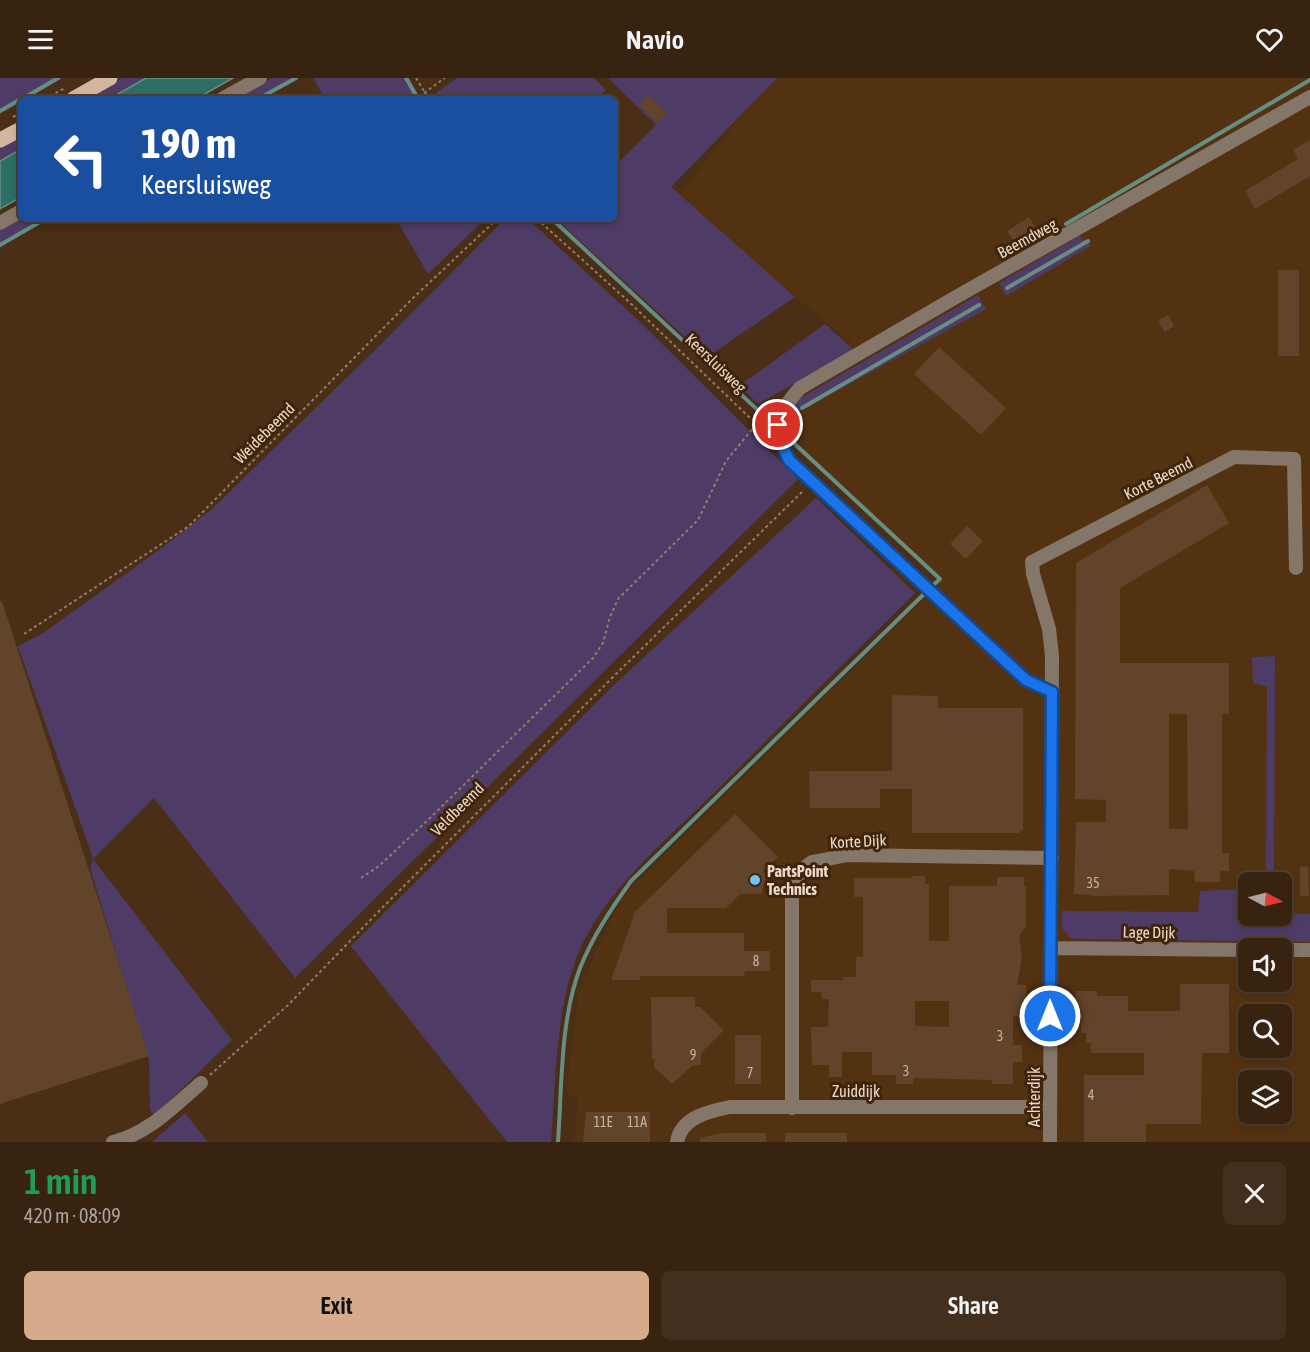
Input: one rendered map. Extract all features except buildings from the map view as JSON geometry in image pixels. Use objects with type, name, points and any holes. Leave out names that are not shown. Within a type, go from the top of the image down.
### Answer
[{"type":"main road","points":[[78,96],[110,78]]},
{"type":"main road","points":[[0,140],[18,131]]},
{"type":"street","points":[[227,96],[260,78]]},
{"type":"street","name":"Beemdweg","points":[[778,425],[781,413],[788,401],[800,388],[1310,97]]},
{"type":"street","points":[[0,223],[18,213]]},
{"type":"street","points":[[778,425],[781,443],[789,460],[1026,680],[1052,692]]},
{"type":"street","name":"Korte Beemd","points":[[1052,656],[1049,629],[1033,574],[1032,562],[1234,457],[1294,459],[1296,568]]},
{"type":"street","name":"Achterdijk","points":[[1050,1142],[1052,656]]},
{"type":"street","name":"Korte Dijk","points":[[792,1108],[792,888],[799,872],[812,862],[848,855],[1052,858]]},
{"type":"street","name":"Lage Dijk","points":[[1051,948],[1238,950]]},
{"type":"street","points":[[1292,950],[1310,951]]},
{"type":"street","points":[[113,1142],[128,1138],[148,1126],[201,1083]]},
{"type":"street","name":"Zuiddijk","points":[[677,1142],[687,1123],[708,1111],[730,1107],[1050,1107]]},
{"type":"path","points":[[416,78],[426,96]]},
{"type":"path","points":[[424,93],[445,78]]},
{"type":"path","name":"Weidebeemd","points":[[24,634],[189,526],[413,298],[494,222]]},
{"type":"path","name":"Keersluisweg","points":[[540,222],[626,299],[751,419],[778,425]]},
{"type":"path","points":[[361,878],[379,866],[431,817],[593,657],[603,643],[618,599],[698,520],[726,461],[759,421]]},
{"type":"path","name":"Veldbeemd","points":[[201,1083],[288,1005],[390,899],[813,482]]},
{"type":"shaded area","points":[[0,78],[63,78],[31,96],[18,96],[18,104],[0,114]]},
{"type":"shaded area","points":[[122,78],[146,78],[114,96],[90,96]]},
{"type":"shaded area","points":[[272,78],[296,78],[263,96],[239,96]]},
{"type":"shaded area","points":[[313,78],[409,78],[419,96],[323,96]]},
{"type":"shaded area","points":[[457,78],[594,78],[606,90],[599,96],[438,96],[436,93]]},
{"type":"shaded area","points":[[608,78],[777,78],[671,187],[795,297],[707,357],[559,222],[618,222],[618,163],[656,125]]},
{"type":"shaded area","points":[[771,78],[1310,78],[1310,1142],[574,1142],[578,1097],[566,1094],[578,996],[597,948],[622,897],[940,583],[765,416],[851,342],[675,200]]},
{"type":"shaded area","points":[[18,138],[18,151],[0,161],[0,147]]},
{"type":"shaded area","points":[[18,221],[40,222],[0,244],[0,231]]},
{"type":"shaded area","points":[[398,222],[482,222],[428,274]]},
{"type":"shaded area","points":[[502,222],[531,222],[637,319],[798,479],[295,978],[154,798],[93,859],[232,1040],[155,1115],[150,1110],[149,1061],[90,868],[93,858],[18,646],[43,633],[212,509]]},
{"type":"shaded area","points":[[1079,236],[1092,245],[1006,296],[999,283]]},
{"type":"shaded area","points":[[978,295],[986,309],[778,423],[773,418],[773,414]]},
{"type":"shaded area","points":[[825,324],[854,350],[758,404],[739,386]]},
{"type":"shaded area","points":[[816,498],[915,593],[638,867],[603,909],[589,931],[570,976],[558,1046],[551,1142],[507,1142],[351,946],[615,684]]},
{"type":"shaded area","points":[[1275,656],[1274,872],[1266,872],[1267,686],[1253,683],[1252,657]]},
{"type":"shaded area","points":[[1238,889],[1238,926],[1292,926],[1292,913],[1310,914],[1310,942],[1292,942],[1292,938],[1238,938],[1238,941],[1079,939],[1070,938],[1062,928],[1062,911],[1198,912],[1200,891]]},
{"type":"shaded area","points":[[185,1113],[208,1142],[152,1142]]},
{"type":"water","points":[[146,78],[233,78],[201,96],[114,96]]},
{"type":"water","points":[[18,151],[18,199],[0,209],[0,161]]},
{"type":"waterway","points":[[27,96],[58,78]]},
{"type":"waterway","points":[[263,96],[296,78]]},
{"type":"waterway","points":[[406,78],[416,96]]},
{"type":"waterway","points":[[1066,224],[1310,80]]},
{"type":"waterway","points":[[0,111],[18,101]]},
{"type":"waterway","points":[[0,245],[40,222]]},
{"type":"waterway","points":[[555,222],[776,427]]},
{"type":"waterway","points":[[1007,288],[1088,241]]},
{"type":"waterway","points":[[802,408],[979,305]]},
{"type":"waterway","points":[[784,434],[940,579],[931,587]]},
{"type":"waterway","points":[[558,1142],[565,1032],[573,988],[591,945],[616,902],[631,881],[925,593]]},
{"type":"place","name":"PartsPoint Technics","points":[[755,880]]},
{"type":"route","points":[[778,425],[781,443],[789,460],[1026,680],[1052,692],[1050,1016]]}]
